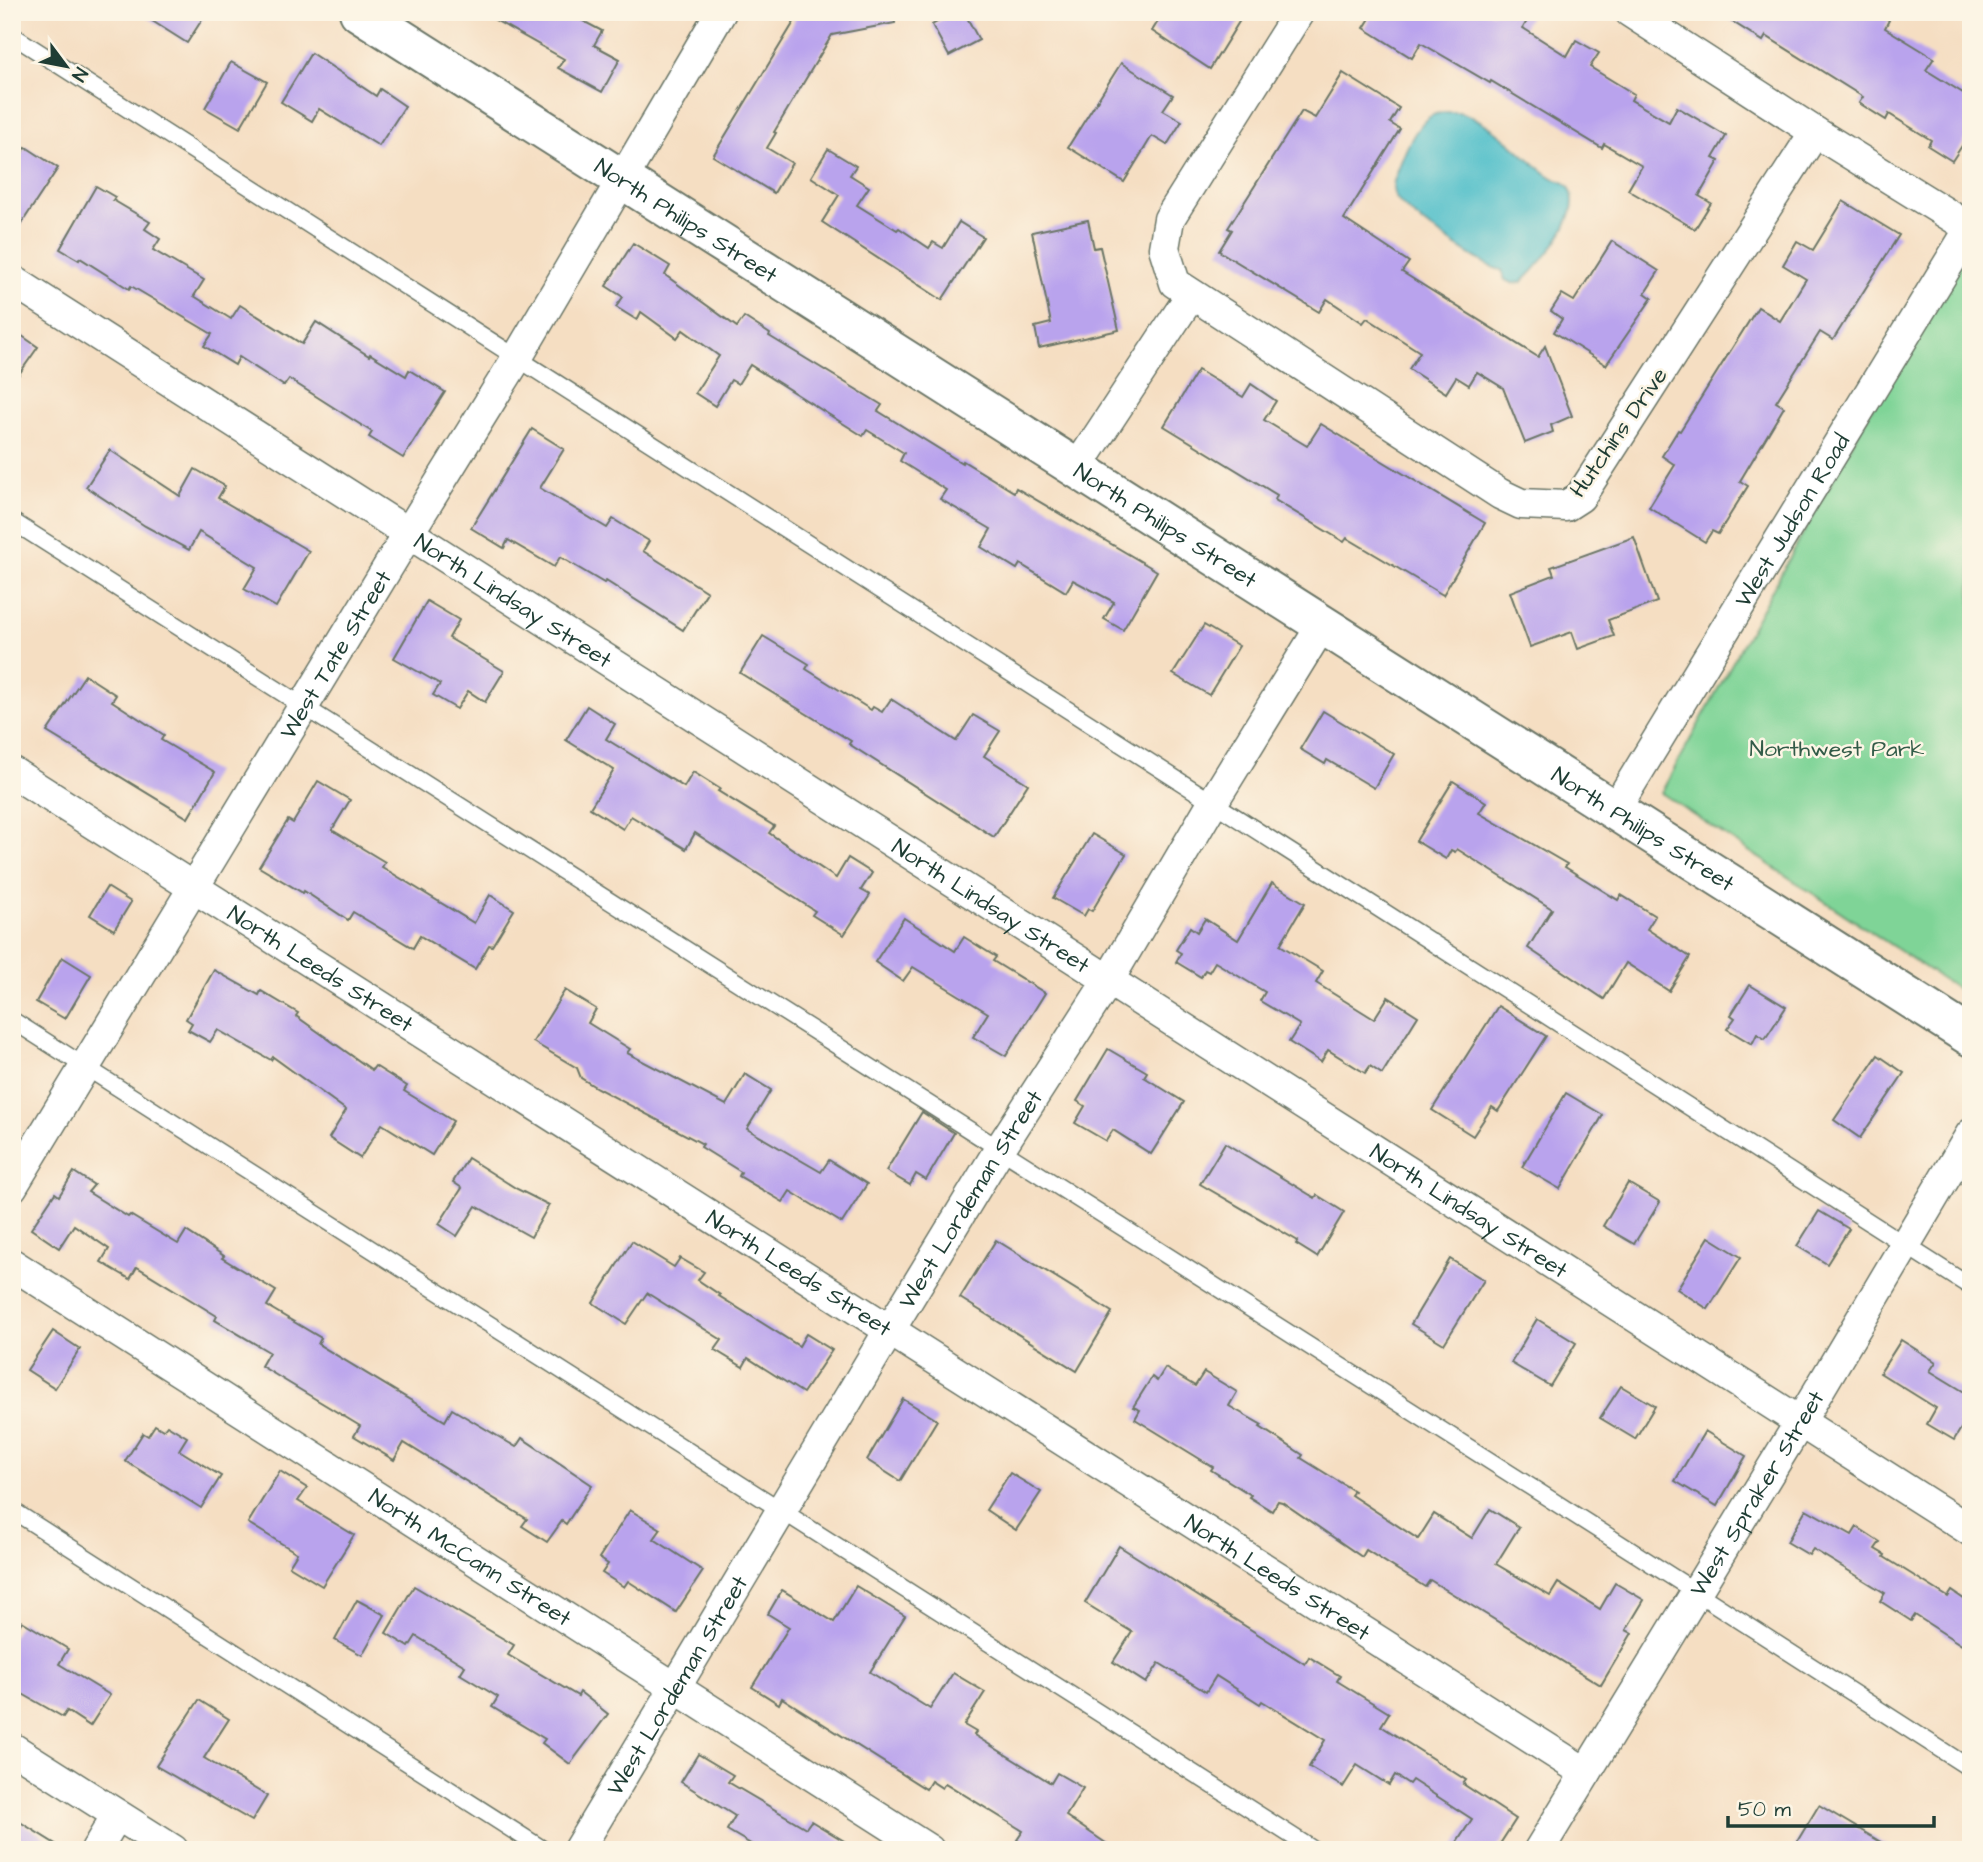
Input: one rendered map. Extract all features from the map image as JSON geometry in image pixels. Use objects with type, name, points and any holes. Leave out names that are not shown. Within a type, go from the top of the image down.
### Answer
[{"type":"street","name":"North Philips Street","points":[[359,12],[1971,1037]]},
{"type":"street","name":"West Tate Street","points":[[12,1187],[517,358],[721,12]]},
{"type":"street","name":"Hutchins Drive","points":[[1299,12],[1169,219],[1164,248],[1175,283],[1500,494],[1521,504],[1566,506],[1580,497],[1815,132]]},
{"type":"street","points":[[1630,12],[1970,228]]},
{"type":"street","name":"West Judson Road","points":[[1614,811],[1970,228]]},
{"type":"street","name":"North Lindsay Street","points":[[12,280],[1971,1531]]},
{"type":"street","points":[[1077,468],[1191,295]]},
{"type":"street","name":"West Lordeman Street","points":[[578,1850],[781,1508],[999,1150],[1108,981],[1213,802],[1322,625]]},
{"type":"street","name":"North Leeds Street","points":[[12,772],[1586,1773]]},
{"type":"street","name":"West Spraker Street","points":[[1539,1850],[1800,1422],[1971,1134]]},
{"type":"street","name":"North McCann Street","points":[[12,1264],[929,1850]]},
{"type":"street","points":[[12,1748],[173,1850]]},
{"type":"street","points":[[96,1850],[117,1815]]},
{"type":"lane","points":[[12,35],[1971,1287]]},
{"type":"lane","points":[[12,521],[1971,1769]]},
{"type":"lane","points":[[12,1020],[1314,1850]]},
{"type":"lane","points":[[12,1510],[544,1850]]},
{"type":"green space","name":"Northwest Park","points":[[1971,227],[1971,998],[1661,793]]},
{"type":"water","points":[[1459,112],[1479,120],[1497,132],[1544,172],[1566,184],[1572,195],[1572,208],[1560,236],[1522,282],[1505,280],[1502,270],[1447,239],[1415,216],[1394,194],[1393,184],[1398,170],[1419,128],[1434,114]]},
{"type":"building","points":[[138,12],[207,12],[187,43]]},
{"type":"building","points":[[481,12],[566,12],[602,31],[594,45],[620,59],[602,92],[558,68],[564,59]]},
{"type":"building","points":[[797,12],[894,12],[895,23],[832,35],[767,148],[792,163],[774,193],[713,156],[794,22]]},
{"type":"building","points":[[955,12],[964,12],[979,40],[949,56],[932,25]]},
{"type":"building","points":[[1164,12],[1245,12],[1210,69],[1152,31]]},
{"type":"building","points":[[1374,12],[1532,12],[1523,28],[1567,56],[1576,40],[1599,53],[1590,67],[1634,94],[1631,100],[1669,122],[1677,107],[1726,136],[1713,158],[1719,161],[1699,196],[1711,203],[1695,229],[1628,190],[1642,166],[1604,144],[1602,148],[1491,81],[1490,83],[1421,43],[1412,58],[1364,28]]},
{"type":"building","points":[[1717,12],[1876,12],[1889,20],[1885,28],[1934,58],[1926,70],[1971,98],[1971,132],[1952,161],[1928,146],[1931,140],[1889,114],[1886,120],[1859,103],[1863,97],[1766,36],[1763,41]]},
{"type":"building","points":[[311,53],[376,96],[380,89],[405,106],[379,146],[319,109],[312,121],[281,102]]},
{"type":"building","points":[[231,62],[267,82],[240,128],[205,108]]},
{"type":"building","points":[[1121,63],[1173,95],[1163,110],[1182,121],[1167,145],[1152,136],[1124,182],[1068,147]]},
{"type":"building","points":[[1343,73],[1399,108],[1390,123],[1400,129],[1344,219],[1409,262],[1402,272],[1538,357],[1545,346],[1572,416],[1551,425],[1553,432],[1525,443],[1503,388],[1477,372],[1469,385],[1456,377],[1446,393],[1409,369],[1420,352],[1367,318],[1363,323],[1327,299],[1319,312],[1219,251],[1232,230],[1228,228],[1302,111],[1315,118]]},
{"type":"building","points":[[26,147],[58,168],[12,238],[12,168]]},
{"type":"building","points":[[828,149],[856,166],[850,175],[869,187],[857,205],[897,230],[899,228],[929,248],[933,242],[943,248],[959,222],[983,237],[942,300],[822,222],[839,195],[811,177]]},
{"type":"building","points":[[96,186],[115,197],[113,200],[150,222],[145,229],[160,239],[153,250],[204,280],[194,296],[231,319],[240,305],[302,344],[316,322],[369,356],[370,354],[406,376],[409,370],[445,392],[403,458],[369,437],[372,432],[289,379],[284,386],[239,357],[235,365],[204,346],[212,334],[131,286],[129,289],[80,258],[79,260],[60,249]]},
{"type":"building","points":[[1843,201],[1899,235],[1833,340],[1820,332],[1776,402],[1784,407],[1740,481],[1748,486],[1718,534],[1712,531],[1705,542],[1649,507],[1675,465],[1662,456],[1758,307],[1780,321],[1806,279],[1783,265],[1797,241],[1813,250]]},
{"type":"building","points":[[1088,220],[1094,248],[1100,247],[1119,330],[1039,348],[1035,327],[1051,323],[1032,232]]},
{"type":"building","points":[[1612,241],[1659,271],[1645,293],[1652,298],[1606,365],[1554,332],[1562,319],[1551,311],[1562,294],[1574,301]]},
{"type":"building","points":[[633,243],[670,266],[665,275],[737,327],[744,317],[770,334],[769,336],[882,405],[878,411],[962,463],[963,461],[1014,492],[1016,488],[1157,571],[1123,630],[1104,619],[1114,602],[1073,580],[1066,592],[1020,564],[1017,569],[981,547],[991,529],[940,499],[946,490],[900,461],[904,453],[867,430],[863,436],[750,365],[738,384],[731,380],[715,406],[695,393],[719,356],[683,330],[677,338],[641,312],[637,320],[616,307],[623,297],[606,286]]},
{"type":"building","points":[[12,329],[38,347],[12,384]]},
{"type":"building","points":[[1198,370],[1243,397],[1251,384],[1276,401],[1264,420],[1307,446],[1321,424],[1485,523],[1443,595],[1347,538],[1344,542],[1275,500],[1277,495],[1164,426]]},
{"type":"building","points":[[532,429],[564,449],[540,488],[607,528],[613,519],[649,541],[643,551],[707,592],[683,630],[606,581],[604,583],[560,557],[554,567],[508,540],[504,548],[471,528]]},
{"type":"building","points":[[110,450],[180,496],[195,469],[225,486],[218,498],[309,551],[276,607],[244,589],[257,567],[199,532],[189,550],[145,526],[86,487]]},
{"type":"building","points":[[1634,537],[1657,602],[1608,620],[1614,636],[1578,649],[1572,632],[1530,647],[1510,592],[1554,575],[1551,567]]},
{"type":"building","points":[[427,601],[459,620],[449,638],[504,671],[485,702],[468,691],[457,709],[433,695],[440,684],[394,658]]},
{"type":"building","points":[[1204,625],[1239,646],[1209,695],[1173,674]]},
{"type":"building","points":[[763,636],[809,664],[806,669],[871,710],[873,707],[882,712],[891,699],[956,741],[973,715],[1000,731],[984,756],[1028,784],[994,837],[849,744],[851,741],[740,673]]},
{"type":"building","points":[[85,675],[116,695],[112,701],[164,735],[161,740],[215,772],[188,818],[47,732]]},
{"type":"building","points":[[587,706],[615,724],[606,739],[684,787],[693,772],[774,826],[769,833],[836,878],[848,858],[872,873],[861,890],[870,895],[844,935],[812,915],[815,911],[695,833],[686,849],[631,816],[623,829],[590,808],[614,770],[566,740]]},
{"type":"building","points":[[1323,711],[1394,754],[1374,788],[1327,760],[1325,764],[1300,749]]},
{"type":"building","points":[[318,781],[350,800],[332,830],[385,862],[382,867],[474,923],[490,895],[514,910],[475,969],[420,936],[413,948],[353,912],[348,920],[304,891],[303,893],[259,867],[288,820],[293,823]]},
{"type":"building","points":[[1453,781],[1486,802],[1479,813],[1567,864],[1565,867],[1618,900],[1621,895],[1655,916],[1647,929],[1690,957],[1669,991],[1626,963],[1604,999],[1528,948],[1552,909],[1457,849],[1455,852],[1451,850],[1446,859],[1416,841]]},
{"type":"building","points":[[1092,834],[1126,854],[1092,911],[1088,909],[1084,916],[1053,898]]},
{"type":"building","points":[[1272,883],[1305,903],[1280,945],[1323,971],[1316,983],[1374,1019],[1388,997],[1418,1016],[1382,1074],[1370,1066],[1365,1073],[1328,1050],[1321,1062],[1289,1042],[1300,1025],[1260,1001],[1265,992],[1215,962],[1209,972],[1205,970],[1201,977],[1176,962],[1181,953],[1176,950],[1190,927],[1197,932],[1205,919],[1238,940]]},
{"type":"building","points":[[107,887],[131,902],[114,930],[90,915]]},
{"type":"building","points":[[904,918],[955,951],[964,937],[996,957],[993,961],[1045,993],[1006,1056],[973,1037],[988,1013],[913,967],[903,981],[875,962]]},
{"type":"building","points":[[62,957],[91,975],[65,1019],[36,1002]]},
{"type":"building","points":[[214,970],[259,995],[261,991],[298,1013],[296,1016],[372,1070],[375,1066],[407,1086],[404,1091],[453,1121],[432,1155],[382,1124],[360,1158],[329,1138],[346,1110],[273,1057],[271,1060],[218,1030],[210,1042],[188,1030],[192,1023],[186,1019]]},
{"type":"building","points":[[1750,985],[1786,1007],[1765,1039],[1757,1034],[1752,1044],[1727,1029],[1735,1018],[1731,1015]]},
{"type":"building","points":[[565,990],[596,1009],[588,1023],[630,1049],[627,1053],[726,1105],[745,1074],[771,1090],[747,1129],[821,1172],[829,1160],[867,1184],[842,1223],[790,1191],[783,1202],[739,1176],[741,1172],[701,1147],[703,1144],[597,1088],[581,1078],[577,1068],[533,1042]]},
{"type":"building","points":[[1498,1006],[1546,1036],[1498,1111],[1492,1107],[1473,1136],[1432,1110]]},
{"type":"building","points":[[1108,1049],[1147,1072],[1144,1077],[1184,1102],[1151,1154],[1113,1130],[1106,1141],[1075,1123],[1085,1106],[1077,1101]]},
{"type":"building","points":[[1878,1055],[1904,1073],[1860,1138],[1834,1120]]},
{"type":"building","points":[[1566,1093],[1603,1115],[1560,1189],[1522,1167]]},
{"type":"building","points":[[922,1112],[954,1133],[926,1180],[916,1174],[910,1185],[886,1171]]},
{"type":"building","points":[[1225,1143],[1315,1198],[1317,1195],[1344,1212],[1317,1257],[1296,1244],[1298,1241],[1200,1184]]},
{"type":"building","points":[[468,1158],[517,1189],[549,1205],[531,1237],[476,1206],[457,1236],[439,1224],[462,1188],[453,1182]]},
{"type":"building","points":[[74,1172],[94,1185],[88,1192],[128,1217],[130,1215],[178,1244],[186,1231],[224,1256],[222,1258],[276,1291],[267,1306],[321,1338],[318,1344],[445,1421],[452,1409],[516,1447],[522,1438],[592,1485],[566,1524],[562,1521],[547,1542],[522,1526],[527,1519],[404,1443],[394,1460],[354,1436],[360,1426],[261,1366],[269,1352],[215,1320],[217,1316],[137,1267],[130,1279],[101,1262],[109,1249],[74,1225],[59,1248],[31,1229],[55,1193],[59,1196]]},
{"type":"building","points":[[1628,1183],[1660,1202],[1634,1244],[1603,1226]]},
{"type":"building","points":[[1819,1211],[1849,1229],[1827,1264],[1797,1246]]},
{"type":"building","points":[[1709,1237],[1741,1257],[1708,1309],[1677,1289]]},
{"type":"building","points":[[996,1240],[1112,1312],[1077,1371],[960,1298]]},
{"type":"building","points":[[632,1241],[674,1267],[680,1258],[704,1272],[698,1280],[799,1346],[806,1334],[832,1350],[803,1393],[748,1358],[743,1367],[715,1350],[722,1340],[647,1293],[626,1324],[593,1303]]},
{"type":"building","points":[[1450,1259],[1484,1280],[1444,1344],[1411,1324]]},
{"type":"building","points":[[1537,1319],[1576,1343],[1550,1386],[1511,1363]]},
{"type":"building","points":[[53,1331],[80,1349],[55,1388],[27,1370]]},
{"type":"building","points":[[1901,1340],[1936,1362],[1930,1371],[1971,1396],[1971,1412],[1954,1440],[1927,1424],[1936,1408],[1880,1373]]},
{"type":"building","points":[[1165,1368],[1195,1386],[1204,1372],[1237,1392],[1229,1406],[1262,1425],[1260,1427],[1303,1455],[1301,1458],[1354,1491],[1351,1495],[1418,1539],[1434,1514],[1472,1538],[1490,1509],[1519,1527],[1496,1564],[1550,1596],[1558,1583],[1600,1609],[1615,1583],[1644,1600],[1626,1630],[1632,1633],[1601,1685],[1430,1580],[1425,1587],[1366,1550],[1362,1557],[1282,1502],[1278,1501],[1272,1511],[1211,1470],[1213,1467],[1135,1419],[1140,1410],[1133,1407],[1152,1377],[1157,1381]]},
{"type":"building","points":[[1621,1386],[1655,1406],[1635,1439],[1600,1418]]},
{"type":"building","points":[[903,1399],[937,1420],[900,1481],[867,1460]]},
{"type":"building","points":[[155,1425],[163,1430],[167,1425],[187,1437],[179,1450],[221,1476],[201,1508],[125,1461],[143,1433],[148,1436]]},
{"type":"building","points":[[1705,1431],[1746,1456],[1717,1506],[1675,1481]]},
{"type":"building","points":[[280,1471],[307,1488],[298,1501],[354,1535],[322,1586],[289,1566],[297,1553],[248,1523]]},
{"type":"building","points":[[1010,1473],[1041,1492],[1016,1530],[986,1510]]},
{"type":"building","points":[[1806,1509],[1852,1535],[1857,1527],[1880,1542],[1875,1549],[1885,1555],[1884,1557],[1948,1597],[1952,1591],[1971,1604],[1971,1651],[1915,1615],[1911,1621],[1880,1601],[1885,1593],[1813,1549],[1809,1555],[1787,1542]]},
{"type":"building","points":[[630,1510],[661,1529],[654,1539],[703,1571],[676,1612],[628,1581],[624,1587],[602,1573],[608,1564],[599,1558]]},
{"type":"building","points":[[1119,1546],[1305,1664],[1309,1657],[1340,1676],[1337,1681],[1389,1713],[1381,1726],[1466,1780],[1463,1784],[1516,1819],[1496,1850],[1452,1850],[1472,1819],[1412,1780],[1409,1784],[1395,1775],[1389,1785],[1357,1765],[1343,1787],[1309,1767],[1325,1740],[1216,1676],[1206,1692],[1159,1663],[1146,1683],[1113,1662],[1132,1632],[1085,1603]]},
{"type":"building","points":[[414,1586],[514,1645],[508,1655],[578,1696],[580,1692],[608,1714],[570,1764],[542,1743],[545,1739],[492,1707],[498,1697],[460,1674],[465,1666],[416,1636],[409,1647],[386,1633]]},
{"type":"building","points":[[856,1586],[905,1616],[870,1672],[930,1709],[953,1673],[985,1692],[964,1725],[976,1732],[974,1735],[1051,1783],[1057,1773],[1083,1788],[1066,1816],[1116,1850],[1033,1850],[1017,1840],[1023,1831],[945,1783],[942,1788],[931,1781],[926,1789],[782,1698],[779,1704],[752,1687],[789,1627],[768,1614],[782,1590],[834,1622]]},
{"type":"building","points":[[357,1600],[385,1615],[362,1655],[335,1640]]},
{"type":"building","points":[[22,1621],[68,1649],[59,1664],[110,1695],[90,1726],[67,1711],[63,1717],[12,1688],[12,1637]]},
{"type":"building","points":[[199,1700],[229,1719],[204,1758],[267,1796],[252,1821],[156,1766]]},
{"type":"building","points":[[698,1754],[733,1775],[728,1782],[806,1828],[811,1821],[859,1850],[761,1850],[727,1830],[735,1816],[681,1782]]},
{"type":"building","points":[[1819,1805],[1894,1850],[1792,1850]]},
{"type":"building","points":[[12,1817],[65,1850],[12,1850]]}]
